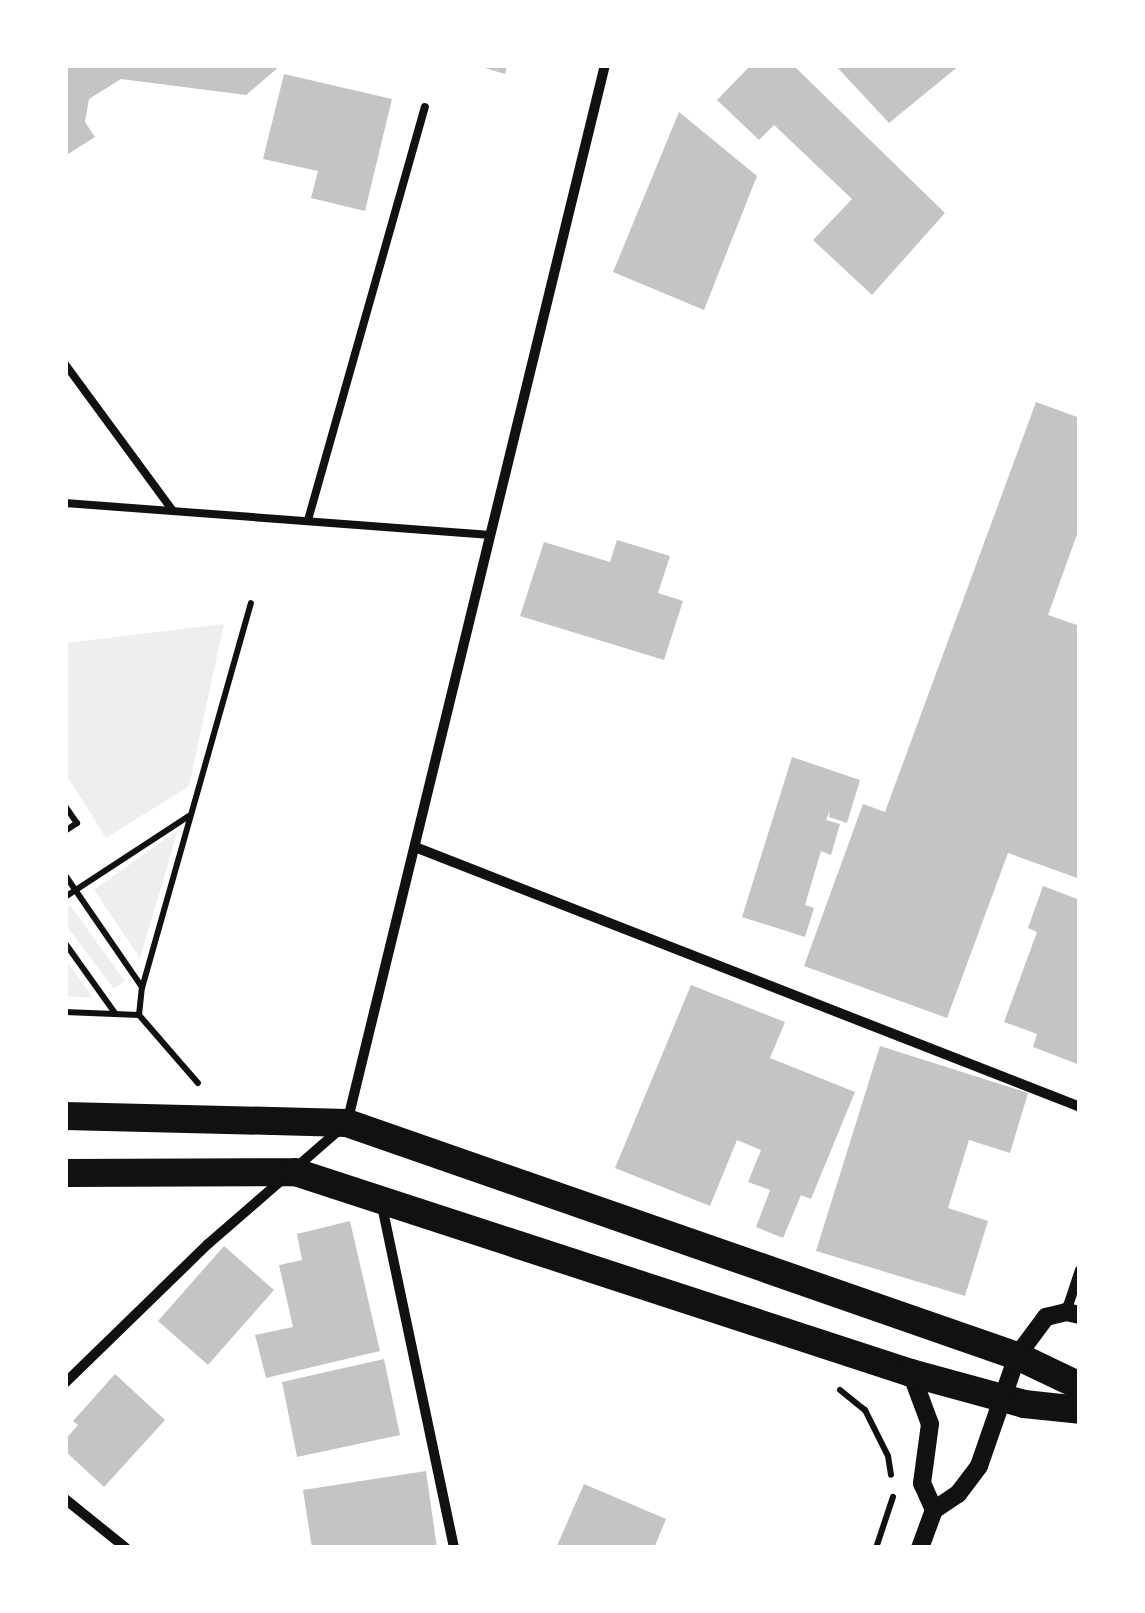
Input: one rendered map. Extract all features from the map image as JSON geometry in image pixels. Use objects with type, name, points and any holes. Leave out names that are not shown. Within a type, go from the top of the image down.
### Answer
[{"type":"highway","points":[[65,1116],[348,1123],[1017,1356],[1080,1386]]},
{"type":"highway","points":[[65,1173],[294,1172],[912,1373],[1005,1399],[1061,1411],[1080,1410]]},
{"type":"street","points":[[65,1383],[208,1244],[348,1123],[606,66]]},
{"type":"street","points":[[414,848],[1080,1108]]},
{"type":"street","points":[[381,1200],[454,1548]]},
{"type":"street","points":[[920,1548],[934,1510],[958,1494],[980,1466],[1017,1356],[1046,1317],[1073,1314],[1080,1270]]},
{"type":"street","points":[[912,1373],[930,1424],[922,1483],[934,1510]]},
{"type":"street","points":[[65,1499],[126,1548]]},
{"type":"lane","points":[[308,520],[425,107]]},
{"type":"lane","points":[[65,364],[172,511]]},
{"type":"lane","points":[[65,503],[490,535]]},
{"type":"path","points":[[198,1084],[139,1015],[142,988],[251,603]]},
{"type":"path","points":[[65,806],[77,823],[65,832]]},
{"type":"path","points":[[65,897],[190,816]]},
{"type":"path","points":[[65,875],[142,988]]},
{"type":"path","points":[[65,943],[116,1014]]},
{"type":"path","points":[[65,1012],[139,1015]]},
{"type":"path","points":[[828,1380],[865,1410],[888,1456],[894,1496],[876,1548]]},
{"type":"shaded area","points":[[224,624],[189,786],[106,838],[65,773],[65,643]]},
{"type":"shaded area","points":[[178,830],[140,958],[94,890]]},
{"type":"shaded area","points":[[69,904],[125,981],[114,989],[65,924]]},
{"type":"shaded area","points":[[65,959],[93,998],[65,996]]},
{"type":"building","points":[[65,65],[281,65],[246,95],[121,79],[89,99],[85,122],[95,137],[65,156]]},
{"type":"building","points":[[475,65],[507,65],[505,74]]},
{"type":"building","points":[[751,65],[793,65],[945,213],[872,295],[813,240],[852,199],[774,125],[759,140],[717,100]]},
{"type":"building","points":[[835,65],[960,65],[889,123]]},
{"type":"building","points":[[284,74],[392,99],[365,211],[311,198],[318,171],[263,159]]},
{"type":"building","points":[[679,112],[757,176],[704,310],[613,272]]},
{"type":"building","points":[[1036,402],[1080,418],[1080,526],[1048,615],[1080,626],[1080,879],[1008,853],[947,1018],[804,966],[863,804],[885,812]]},
{"type":"building","points":[[617,540],[670,556],[658,593],[683,601],[664,660],[520,616],[544,542],[610,562]]},
{"type":"building","points":[[792,757],[860,780],[847,823],[829,817],[830,810],[826,820],[840,824],[831,855],[821,851],[805,905],[814,908],[805,937],[742,917]]},
{"type":"building","points":[[1043,886],[1080,900],[1080,1065],[1033,1047],[1037,1034],[1004,1022],[1037,932],[1028,928]]},
{"type":"building","points":[[691,985],[785,1022],[770,1058],[855,1092],[811,1199],[801,1195],[783,1238],[756,1227],[770,1190],[748,1182],[761,1150],[737,1140],[710,1206],[615,1168]]},
{"type":"building","points":[[880,1046],[1028,1093],[1010,1153],[969,1140],[948,1208],[988,1221],[965,1296],[816,1251]]},
{"type":"building","points":[[350,1221],[380,1351],[266,1378],[255,1335],[293,1327],[279,1265],[302,1260],[297,1234]]},
{"type":"building","points":[[224,1246],[274,1290],[208,1365],[158,1321]]},
{"type":"building","points":[[384,1359],[400,1435],[297,1457],[282,1382]]},
{"type":"building","points":[[115,1374],[165,1420],[104,1487],[65,1451],[65,1440],[78,1425],[73,1421]]},
{"type":"building","points":[[426,1471],[437,1548],[312,1548],[303,1490]]},
{"type":"building","points":[[584,1484],[666,1519],[654,1548],[556,1548]]}]
